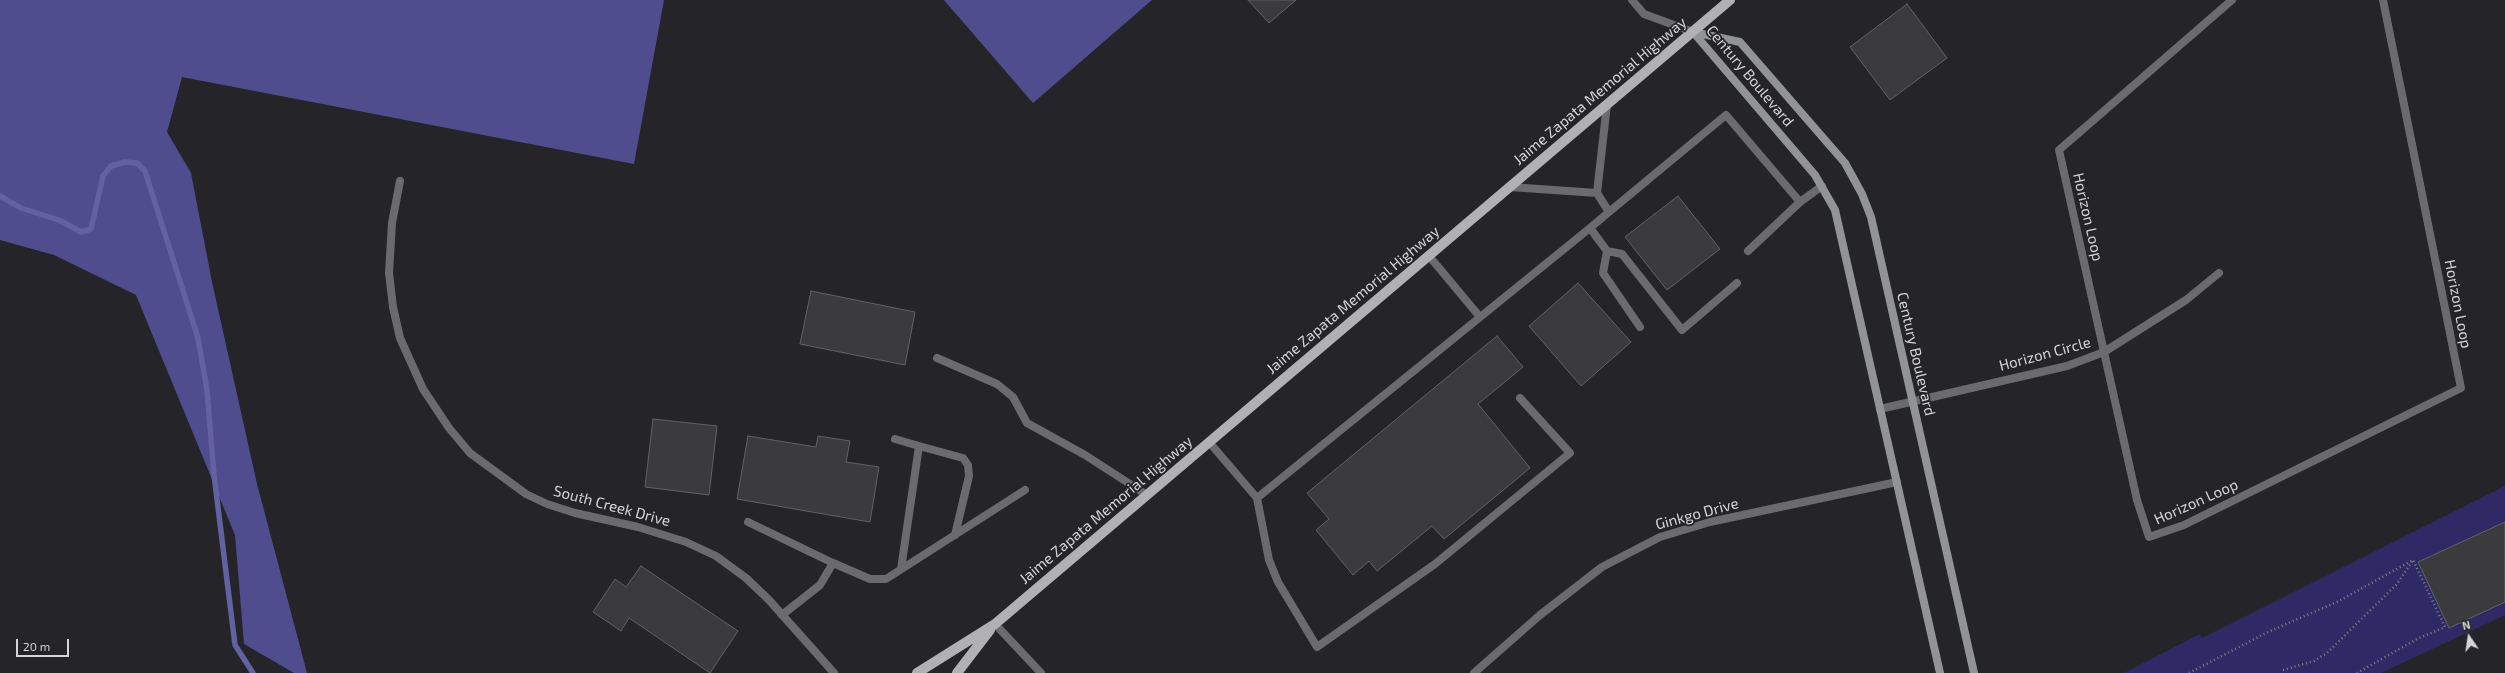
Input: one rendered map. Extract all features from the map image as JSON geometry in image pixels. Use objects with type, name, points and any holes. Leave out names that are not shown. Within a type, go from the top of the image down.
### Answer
[{"type":"main road","name":"Jaime Zapata Memorial Highway","points":[[917,673],[995,624],[1730,0]]},
{"type":"main road","name":"Jaime Zapata Memorial Highway","points":[[957,673],[995,624]]},
{"type":"street","points":[[1632,0],[1644,14],[1692,32]]},
{"type":"street","name":"Horizon Loop","points":[[2232,0],[2059,150],[2137,500],[2148,537],[2184,525],[2461,388],[2383,0]]},
{"type":"street","name":"Century Boulevard","points":[[1692,32],[1822,186],[1834,210],[1940,673]]},
{"type":"street","name":"Century Boulevard","points":[[1692,32],[1740,42],[1845,164],[1862,194],[1871,217],[1974,673]]},
{"type":"street","points":[[1607,104],[1597,193],[1609,212]]},
{"type":"street","points":[[1257,498],[1590,228],[1726,115],[1800,202]]},
{"type":"street","name":"South Creek Drive","points":[[400,181],[392,223],[389,273],[393,307],[400,338],[423,389],[449,428],[470,453],[526,494],[547,504],[575,513],[638,527],[686,542],[716,556],[746,578],[782,615],[834,673]]},
{"type":"street","points":[[1748,250],[1800,202],[1822,186]]},
{"type":"street","points":[[1510,187],[1597,193]]},
{"type":"street","points":[[1590,228],[1607,251],[1622,254],[1682,330],[1737,283]]},
{"type":"street","points":[[1607,251],[1603,273],[1640,327]]},
{"type":"street","points":[[1429,256],[1480,317]]},
{"type":"street","name":"Horizon Circle","points":[[1880,409],[2066,366],[2104,352],[2186,300],[2219,273]]},
{"type":"street","points":[[936,358],[998,384],[1013,397],[1026,422],[1085,455],[1147,495]]},
{"type":"street","points":[[1208,442],[1257,498],[1269,560],[1278,582],[1317,647],[1435,564],[1570,453],[1520,398]]},
{"type":"street","points":[[895,439],[963,458],[968,465],[969,476],[955,535]]},
{"type":"street","points":[[901,569],[919,446]]},
{"type":"street","name":"Ginkgo Drive","points":[[1474,673],[1540,615],[1602,567],[1660,537],[1710,522],[1897,482]]},
{"type":"street","points":[[748,522],[870,579],[886,579],[1025,490]]},
{"type":"street","points":[[782,615],[820,585],[833,563]]},
{"type":"street","points":[[995,624],[1040,673]]},
{"type":"path","points":[[2282,670],[2314,661],[2327,653],[2397,584],[2413,560]]},
{"type":"path","points":[[2189,673],[2197,672],[2268,632],[2339,601],[2413,560]]},
{"type":"path","points":[[2357,673],[2417,639],[2445,627],[2413,560]]},
{"type":"shaded area","points":[[0,0],[664,0],[634,164],[182,77],[167,132],[191,173],[212,282],[257,484],[307,673],[294,673],[244,644],[235,535],[136,295],[54,255],[0,240]]},
{"type":"shaded area","points":[[944,0],[1152,0],[1033,103]]},
{"type":"shaded area","points":[[2505,486],[2505,615],[2381,673],[2124,673],[2200,634],[2202,638]]},
{"type":"building","points":[[1248,0],[1296,0],[1269,23]]},
{"type":"building","points":[[1907,4],[1947,58],[1890,100],[1850,47]]},
{"type":"building","points":[[1678,196],[1720,249],[1667,290],[1625,237]]},
{"type":"building","points":[[1578,283],[1631,342],[1581,386],[1529,326]]},
{"type":"building","points":[[811,291],[915,312],[905,365],[800,344]]},
{"type":"building","points":[[1497,336],[1523,367],[1478,404],[1530,468],[1444,539],[1432,526],[1377,571],[1369,561],[1353,575],[1316,530],[1329,519],[1307,493]]},
{"type":"building","points":[[653,419],[717,426],[709,495],[645,487]]},
{"type":"building","points":[[748,436],[816,447],[818,436],[850,441],[846,462],[879,467],[870,522],[737,499]]},
{"type":"building","points":[[2505,522],[2505,602],[2449,628],[2418,562]]},
{"type":"building","points":[[641,566],[738,631],[710,673],[629,618],[621,631],[593,612],[615,579],[626,587]]},
{"type":"waterway","points":[[0,196],[21,208],[59,220],[81,232],[91,229],[103,176],[111,166],[125,162],[137,163],[145,171],[198,338],[207,390],[214,475],[235,645],[253,673]]}]
